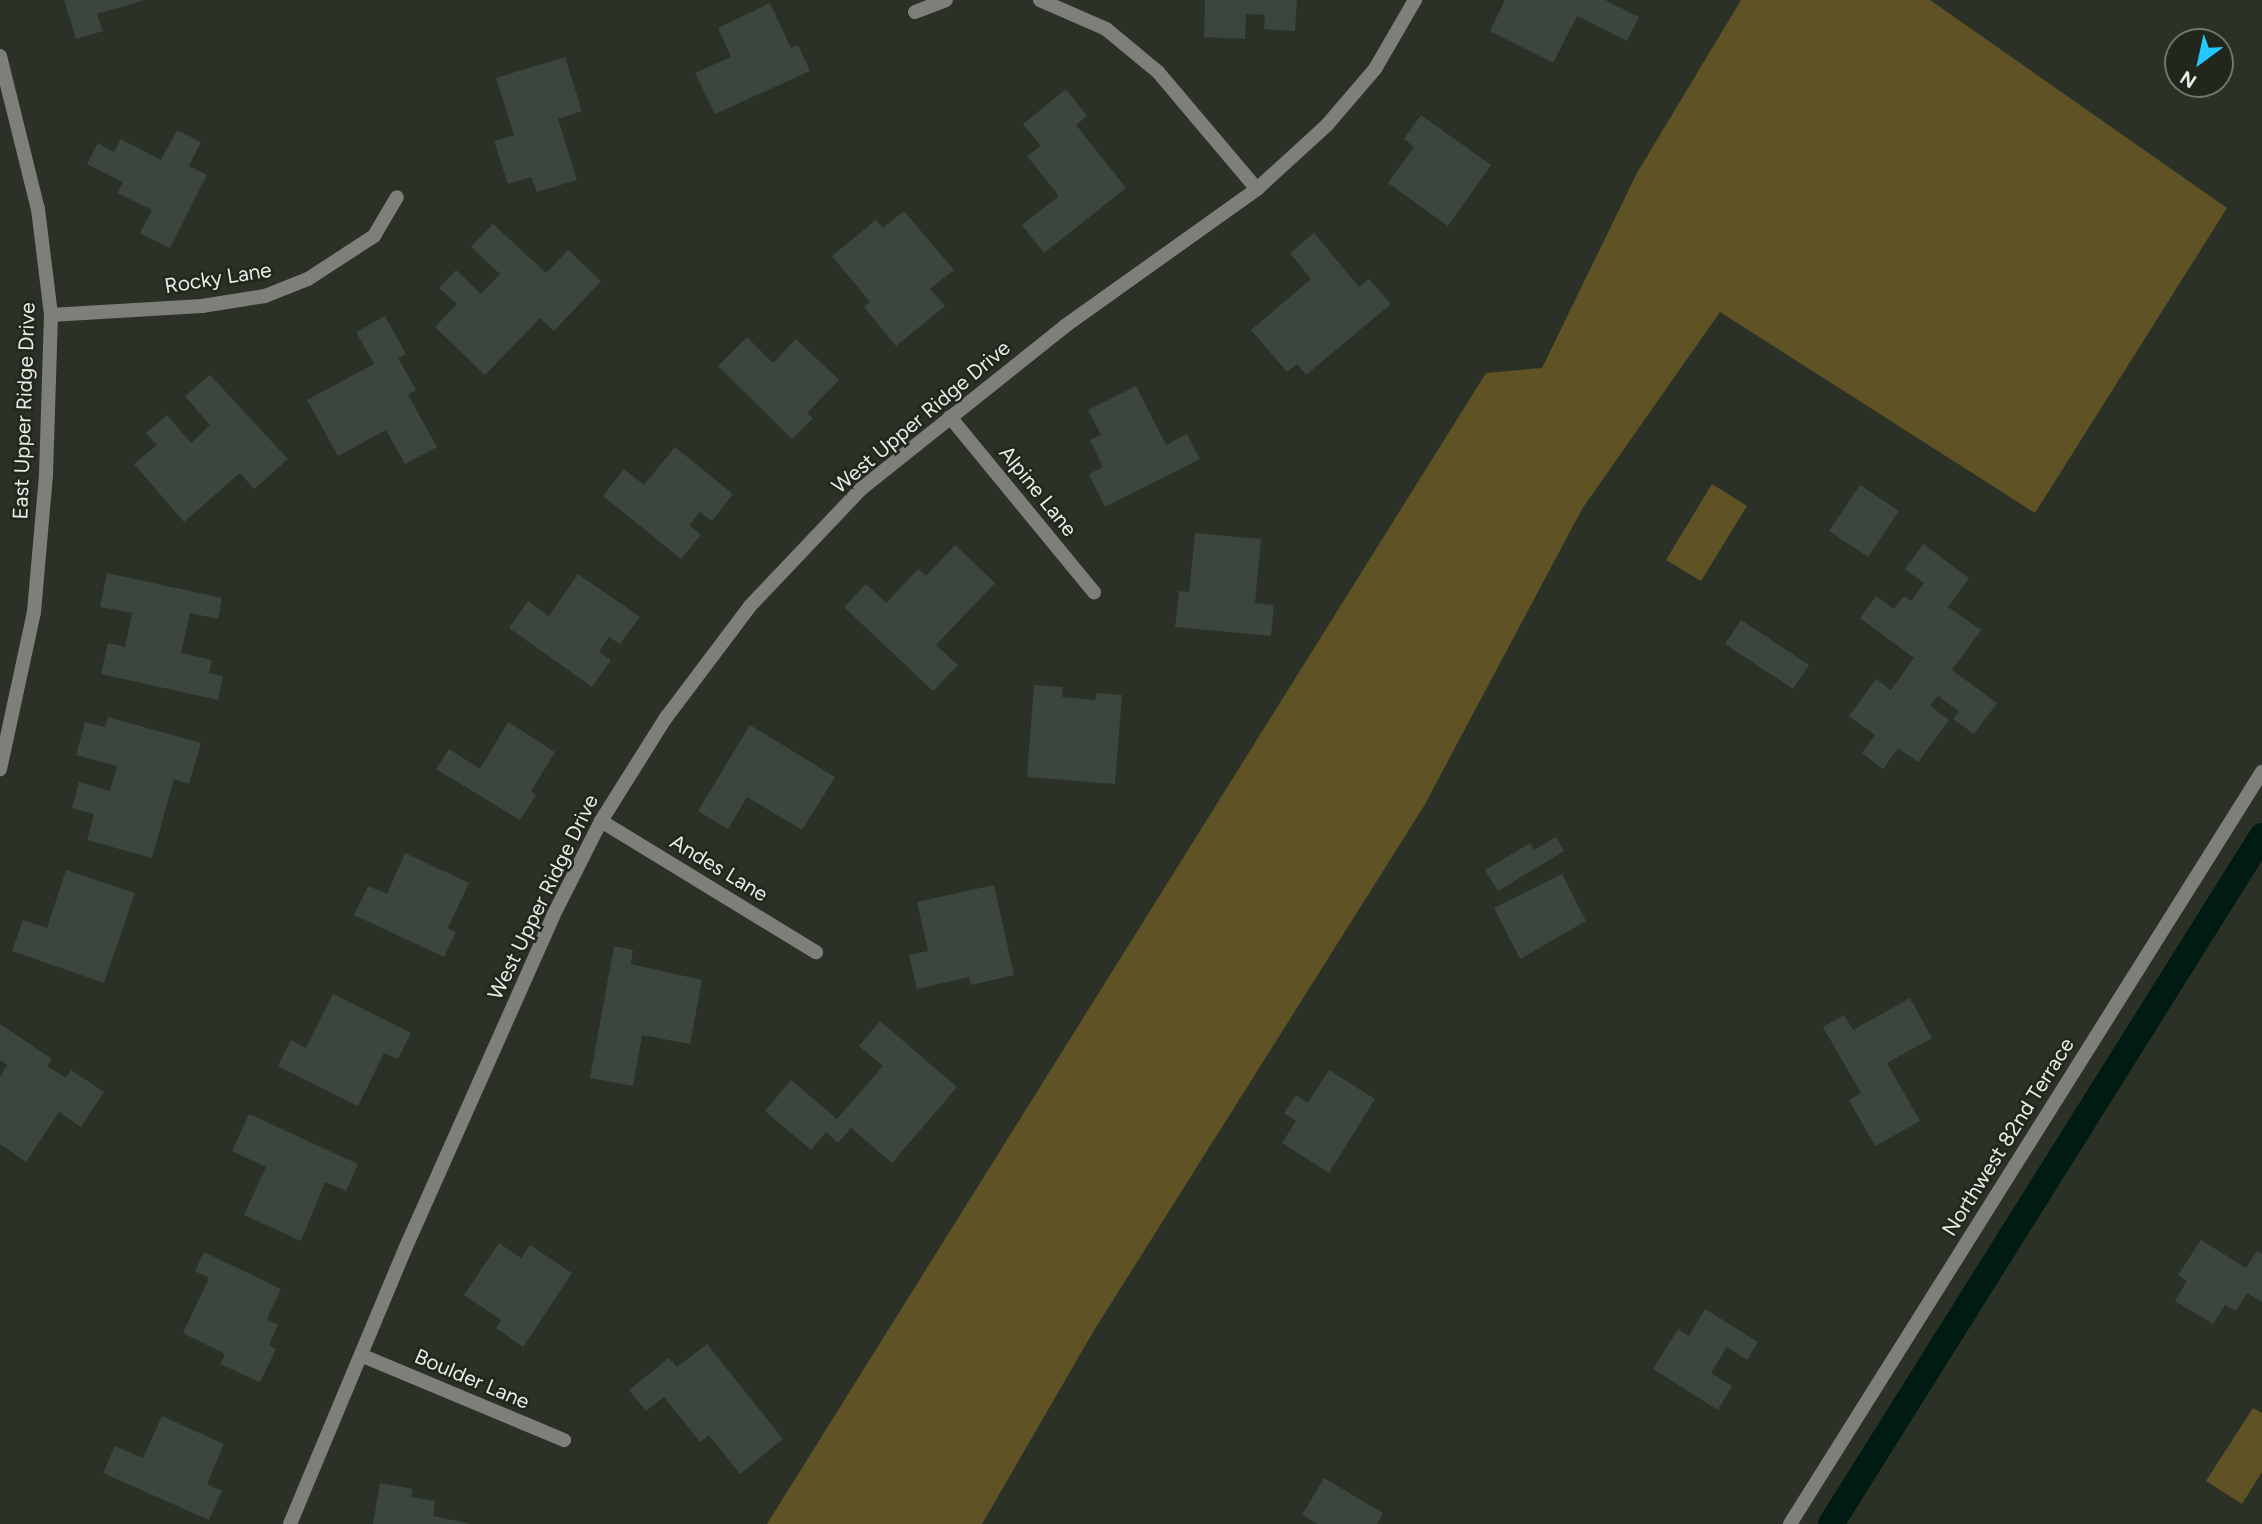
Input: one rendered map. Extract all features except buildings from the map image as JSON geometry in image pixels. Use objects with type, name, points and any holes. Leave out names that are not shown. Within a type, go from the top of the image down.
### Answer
[{"type":"street","points":[[915,12],[946,0]]},
{"type":"street","points":[[1040,0],[1106,29],[1157,72],[1257,189]]},
{"type":"street","name":"West Upper Ridge Drive","points":[[290,1524],[363,1356],[416,1224],[553,916],[601,821],[665,719],[750,606],[860,489],[1065,326],[1257,189],[1327,125],[1375,69],[1415,0]]},
{"type":"street","name":"East Upper Ridge Drive","points":[[0,56],[38,209],[51,315],[46,475],[34,612],[0,769]]},
{"type":"street","name":"Rocky Lane","points":[[51,315],[202,306],[265,296],[308,279],[374,236],[397,197]]},
{"type":"street","name":"Alpine Lane","points":[[950,417],[1094,592]]},
{"type":"street","name":"Northwest 82nd Terrace","points":[[1790,1524],[2262,772]]},
{"type":"street","name":"Andes Lane","points":[[601,821],[816,952]]},
{"type":"street","name":"Boulder Lane","points":[[363,1356],[564,1440]]},
{"type":"shaded area","points":[[1741,0],[1930,0],[2227,208],[2035,513],[1720,312],[1582,509],[1424,806],[1093,1332],[982,1524],[767,1524],[1486,373],[1542,368],[1637,173]]},
{"type":"shaded area","points":[[1712,484],[1747,506],[1701,581],[1666,560]]},
{"type":"shaded area","points":[[2253,1408],[2262,1413],[2262,1472],[2242,1504],[2206,1481]]},
{"type":"waterway","points":[[1831,1524],[2262,836]]}]
